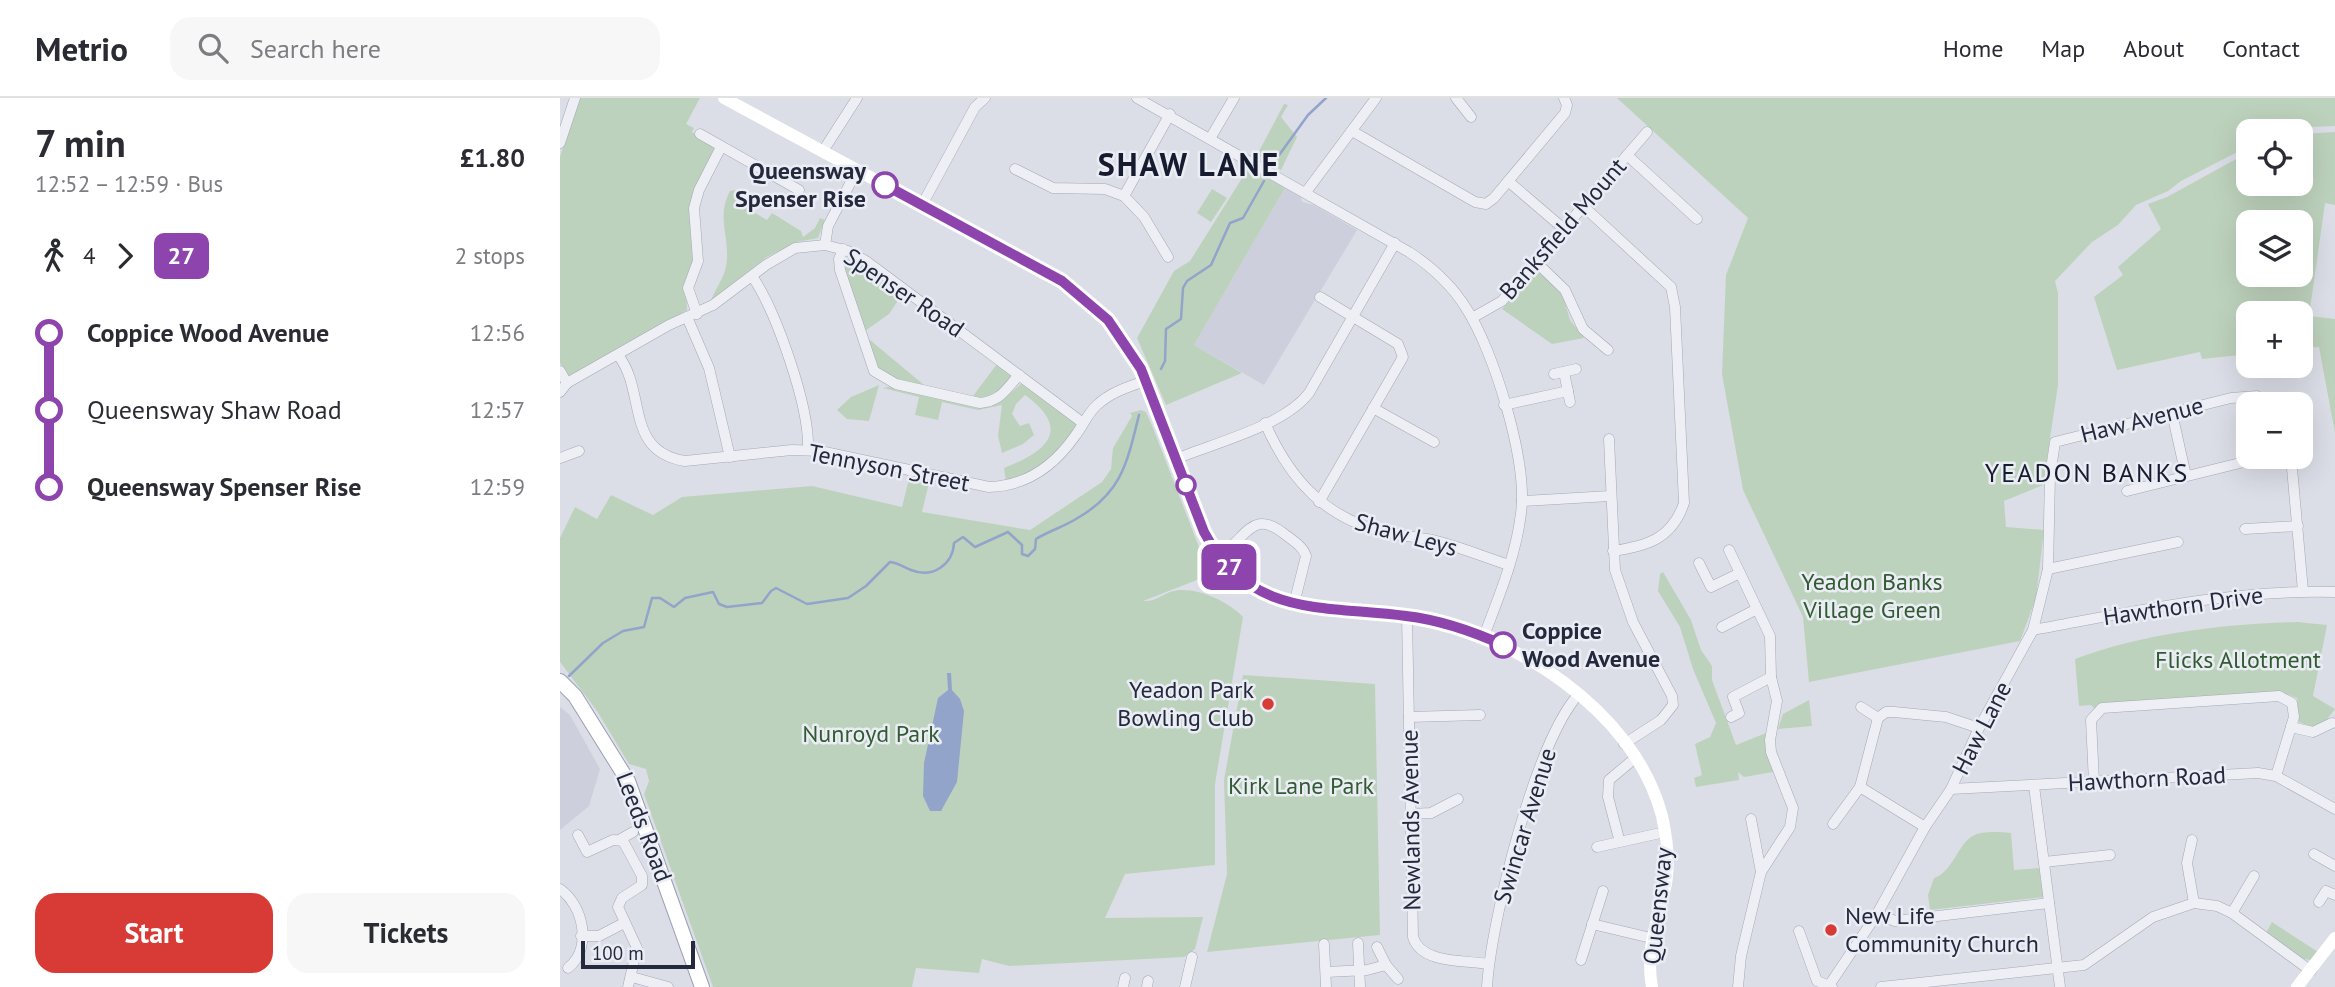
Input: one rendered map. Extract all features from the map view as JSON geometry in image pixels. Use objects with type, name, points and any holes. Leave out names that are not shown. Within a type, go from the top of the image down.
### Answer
[{"type":"main road","name":"Leeds Road","points":[[560,681],[591,720],[628,782],[702,987]]},
{"type":"street","points":[[560,143],[575,98]]},
{"type":"street","name":"Queensway","points":[[724,98],[1062,281],[1085,297],[1122,337],[1145,381],[1204,532],[1219,555],[1248,582],[1294,604],[1335,611],[1407,616],[1484,636],[1538,664],[1578,695],[1624,744],[1634,759],[1655,797],[1665,832],[1665,884],[1651,938],[1649,959],[1652,987]]},
{"type":"street","points":[[823,151],[857,98]]},
{"type":"street","points":[[922,205],[975,107],[985,98]]},
{"type":"street","points":[[1137,98],[1211,137],[1395,243],[1439,274],[1472,318],[1504,405],[1520,463],[1522,501],[1509,565],[1484,636]]},
{"type":"street","points":[[1211,137],[1234,98]]},
{"type":"street","points":[[1306,192],[1376,98]]},
{"type":"street","points":[[1456,98],[1471,117]]},
{"type":"street","points":[[1352,131],[1479,204],[1491,201],[1565,114],[1567,105],[1564,98]]},
{"type":"street","points":[[1124,196],[1170,114]]},
{"type":"street","name":"Banksfield Mount","points":[[1472,318],[1502,301],[1647,132]]},
{"type":"street","points":[[699,134],[799,190]]},
{"type":"street","points":[[720,147],[699,190],[694,208],[698,261],[688,288],[692,316],[709,368],[730,457]]},
{"type":"street","points":[[1627,155],[1697,219]]},
{"type":"street","points":[[1015,169],[1053,188],[1105,189],[1124,196],[1144,217],[1168,257]]},
{"type":"street","points":[[825,245],[828,226],[858,170]]},
{"type":"street","points":[[1508,181],[1564,229]]},
{"type":"street","points":[[1583,206],[1671,287],[1675,307],[1684,503],[1672,527],[1654,542],[1613,551]]},
{"type":"street","points":[[1175,459],[1265,423],[1303,401],[1395,243]]},
{"type":"street","name":"Spenser Road","points":[[567,383],[725,298],[752,276],[795,248],[825,245],[844,249],[866,261],[1083,423]]},
{"type":"street","points":[[844,249],[839,264],[842,280],[869,362],[882,379],[980,403],[1004,395],[1019,375]]},
{"type":"street","points":[[1535,262],[1565,289],[1583,329],[1608,350]]},
{"type":"street","points":[[752,276],[768,302],[783,342],[805,423],[808,450]]},
{"type":"street","points":[[1319,502],[1403,356],[1398,344],[1320,297]]},
{"type":"street","name":"Tennyson Street","points":[[618,355],[646,436],[658,453],[685,461],[808,450],[974,485],[996,486],[1021,481],[1046,468],[1068,445],[1096,406],[1113,393],[1145,381]]},
{"type":"street","points":[[1570,402],[1559,373],[1576,369]]},
{"type":"street","points":[[560,371],[567,383],[560,392]]},
{"type":"street","points":[[1504,405],[1568,391]]},
{"type":"street","name":"Haw Avenue","points":[[2055,442],[2236,398]]},
{"type":"street","points":[[1373,408],[1433,442]]},
{"type":"street","points":[[2172,413],[2186,476]]},
{"type":"street","name":"Shaw Leys","points":[[1265,423],[1287,468],[1319,502],[1346,519],[1369,528],[1440,542],[1509,565]]},
{"type":"street","points":[[1609,439],[1613,551],[1618,580],[1633,622],[1672,696],[1673,705],[1661,720],[1624,744]]},
{"type":"street","name":"Haw Lane","points":[[1830,987],[1877,914],[1925,827],[1951,789],[1979,728],[2033,630],[2048,569],[2050,476],[2055,442]]},
{"type":"street","points":[[560,458],[579,451]]},
{"type":"street","points":[[2127,491],[2236,464]]},
{"type":"street","points":[[2292,469],[2303,591]]},
{"type":"street","points":[[1522,501],[1610,496]]},
{"type":"street","points":[[1219,555],[1253,525],[1262,523],[1276,527],[1302,548],[1306,556],[1294,604]]},
{"type":"street","points":[[2245,529],[2298,526]]},
{"type":"street","points":[[2048,569],[2178,542]]},
{"type":"street","points":[[1729,550],[1770,636],[1771,677],[1777,710],[1770,740],[1772,752],[1791,797],[1792,821],[1761,873],[1741,957],[1738,987]]},
{"type":"street","points":[[1699,562],[1711,587],[1740,573]]},
{"type":"street","name":"Hawthorn Drive","points":[[2033,630],[2193,601],[2303,591],[2335,592]]},
{"type":"street","points":[[1722,627],[1757,609]]},
{"type":"street","name":"Newlands Avenue","points":[[1407,616],[1416,946],[1423,955],[1488,964]]},
{"type":"street","points":[[1731,717],[1740,713],[1732,697],[1771,677]]},
{"type":"street","name":"Swincar Avenue","points":[[1486,987],[1498,913],[1539,772],[1559,722],[1578,695]]},
{"type":"street","points":[[2094,782],[2090,726],[2093,715],[2102,708],[2279,696],[2292,703],[2294,717],[2276,776]]},
{"type":"street","points":[[1861,707],[1878,718]]},
{"type":"street","points":[[1833,824],[1860,787],[1878,718],[1886,712],[1946,717],[1979,728]]},
{"type":"street","points":[[1409,717],[1480,715]]},
{"type":"street","points":[[2291,727],[2314,732],[2332,723]]},
{"type":"street","points":[[1618,835],[1608,797],[1609,780],[1634,759]]},
{"type":"street","name":"Hawthorn Road","points":[[1951,789],[2258,773],[2276,776],[2335,809]]},
{"type":"street","points":[[2034,786],[2060,987]]},
{"type":"street","points":[[1860,787],[1925,827]]},
{"type":"street","points":[[1411,814],[1431,813],[1458,799]]},
{"type":"street","points":[[1751,819],[1761,873]]},
{"type":"street","points":[[578,835],[587,852],[633,832]]},
{"type":"street","points":[[1597,847],[1665,832]]},
{"type":"street","points":[[619,840],[627,844],[643,881],[639,888],[620,902],[619,911],[637,948],[630,982],[668,987]]},
{"type":"street","points":[[2192,840],[2187,863],[2194,903]]},
{"type":"street","points":[[2314,854],[2335,866]]},
{"type":"street","points":[[2044,862],[2110,855]]},
{"type":"street","points":[[2232,913],[2255,876]]},
{"type":"street","points":[[560,889],[579,912],[581,936],[575,960],[568,968]]},
{"type":"street","points":[[1581,960],[1603,891]]},
{"type":"street","points":[[2319,902],[2326,891],[2335,895]]},
{"type":"street","points":[[1877,914],[1895,921],[2049,903]]},
{"type":"street","points":[[1881,987],[2084,965],[2153,918],[2194,903],[2217,905],[2232,913],[2311,971]]},
{"type":"street","points":[[581,936],[599,936],[624,923]]},
{"type":"street","points":[[1592,925],[1651,938]]},
{"type":"street","points":[[1799,931],[1817,981],[1830,987]]},
{"type":"street","points":[[2297,987],[2335,938]]},
{"type":"street","points":[[1358,943],[1360,987]]},
{"type":"street","points":[[1324,944],[1326,987]]},
{"type":"street","points":[[1377,947],[1386,965],[1398,979]]},
{"type":"street","points":[[1185,987],[1192,957]]},
{"type":"street","points":[[1326,972],[1386,965]]},
{"type":"shaded area","points":[[1285,188],[1301,197],[1302,202],[1314,205],[1357,230],[1264,385],[1194,345]]},
{"type":"shaded area","points":[[560,707],[570,715],[600,769],[589,806],[560,830]]},
{"type":"green space","points":[[578,98],[700,98],[686,124],[694,128],[692,132],[706,140],[716,151],[699,181],[694,260],[686,279],[687,310],[569,376],[560,363],[560,157]]},
{"type":"green space","name":"Yeadon Banks Village Green","points":[[1617,98],[2335,98],[2335,126],[2313,127],[2313,119],[2236,119],[2236,153],[2181,181],[2168,191],[2136,205],[2118,225],[2092,242],[2055,281],[2058,293],[2058,385],[2043,485],[2004,501],[2006,527],[2044,530],[2036,598],[2020,641],[1809,682],[1803,617],[1743,490],[1722,374],[1726,275],[1748,218]]},
{"type":"green space","points":[[1284,104],[1288,105],[1281,117],[1297,137],[1281,170],[1257,155]]},
{"type":"green space","points":[[2335,132],[2335,205],[2325,203],[2311,301],[2236,301],[2236,355],[2202,359],[2200,352],[2117,370],[2094,297],[2123,275],[2118,267],[2161,229],[2148,204],[2167,197],[2236,159],[2236,196],[2313,196],[2313,133]]},
{"type":"green space","points":[[1249,167],[1285,188],[1194,345],[1242,373],[1166,405],[1137,338],[1174,271],[1190,261]]},
{"type":"green space","points":[[1212,189],[1227,198],[1211,222],[1197,213]]},
{"type":"green space","points":[[734,190],[752,201],[748,209],[767,220],[772,213],[801,231],[803,237],[815,228],[820,218],[825,220],[818,238],[797,242],[767,257],[711,300],[727,264],[724,208],[730,191]]},
{"type":"green space","points":[[851,257],[890,283],[891,289],[903,293],[889,314],[865,331],[845,273],[846,260]]},
{"type":"green space","points":[[1541,273],[1562,293],[1570,320],[1584,338],[1552,344],[1502,309],[1535,274]]},
{"type":"green space","points":[[2313,316],[2335,319],[2335,433],[2319,347],[2313,347]]},
{"type":"green space","points":[[870,340],[924,385],[973,396],[997,364],[1013,377],[1002,392],[979,400],[890,378],[876,366],[866,343]]},
{"type":"green space","points":[[1022,383],[1075,422],[1076,426],[1065,446],[1057,454],[1037,468],[1006,482],[1004,468],[1042,446],[1049,438],[1051,429],[1048,418],[1025,395],[1016,404],[1012,414],[1020,426],[1029,423],[1034,435],[1023,444],[1002,453],[998,436],[1002,405],[978,410],[942,402],[938,420],[915,415],[919,397],[883,388],[893,386],[979,406],[1005,398]]},
{"type":"green space","points":[[879,385],[869,421],[847,419],[837,410],[851,397]]},
{"type":"green space","name":"Nunroyd Park","points":[[1141,410],[1146,412],[1153,428],[1199,547],[1227,578],[1220,582],[1197,580],[1143,601],[1154,600],[1170,592],[1188,590],[1219,600],[1243,617],[1215,784],[1215,865],[1125,874],[1105,918],[1203,917],[1195,949],[1184,957],[1009,966],[982,959],[979,973],[916,968],[912,987],[713,987],[644,794],[649,781],[646,769],[629,764],[597,711],[560,662],[560,538],[575,507],[597,519],[611,495],[653,515],[682,497],[812,486],[902,507],[909,479],[929,483],[922,512],[1030,530],[1102,482],[1111,469],[1113,448],[1132,416],[1130,413]]},
{"type":"green space","points":[[1663,572],[1691,620],[1701,650],[1712,666],[1712,680],[1736,745],[1766,733],[1767,753],[1773,772],[1744,777],[1738,772],[1739,780],[1696,787],[1694,778],[1702,775],[1695,744],[1710,737],[1716,723],[1693,669],[1680,627],[1658,591],[1660,574]]},
{"type":"green space","name":"Flicks Allotment","points":[[2297,622],[2327,625],[2313,696],[2335,709],[2324,723],[2314,728],[2299,722],[2297,698],[2278,691],[2097,711],[2091,705],[2079,706],[2075,659],[2156,636],[2241,625]]},
{"type":"green space","name":"Kirk Lane Park","points":[[1243,675],[1375,684],[1380,935],[1207,952],[1227,874],[1224,780]]},
{"type":"green space","points":[[1809,700],[1812,726],[1778,729],[1783,714]]},
{"type":"green space","points":[[2011,833],[2014,870],[2039,868],[2043,897],[1930,910],[1928,895],[1934,878],[1947,869],[1965,843],[1977,834]]},
{"type":"green space","points":[[2272,922],[2318,952],[2311,960],[2304,959],[2266,933]]},
{"type":"water","points":[[947,673],[951,673],[952,690],[960,699],[964,711],[957,782],[941,811],[930,811],[923,796],[924,763],[938,698],[948,690]]},
{"type":"waterway","points":[[1277,158],[1308,115],[1326,98]]},
{"type":"waterway","points":[[1161,369],[1165,361],[1166,329],[1181,319],[1183,288],[1187,281],[1211,265],[1230,223],[1243,218],[1264,181]]},
{"type":"waterway","points":[[569,676],[603,643],[623,631],[644,627],[652,598],[660,598],[674,607],[685,598],[713,592],[719,604],[727,607],[762,603],[776,588],[807,604],[848,598],[866,586],[890,562],[927,573],[940,568],[950,557],[954,543],[963,537],[975,547],[1008,532],[1022,545],[1022,554],[1028,556],[1035,549],[1036,539],[1071,522],[1104,499],[1126,462],[1139,415]]},
{"type":"bus line","name":"27","points":[[885,185],[1062,281],[1100,311],[1127,344],[1141,369],[1204,532],[1213,548],[1240,576],[1259,589],[1305,607],[1431,620],[1459,627],[1503,645]]},
{"type":"place","name":"Queensway Spenser Rise","points":[[885,185]]},
{"type":"place","name":"Coppice Wood Avenue","points":[[1503,645]]},
{"type":"place","name":"Yeadon Park Bowling Club","points":[[1268,704]]},
{"type":"place","name":"New Life Community Church","points":[[1831,930]]},
{"type":"district","name":"SHAW LANE","points":[[1189,165]]},
{"type":"district","name":"YEADON BANKS","points":[[2087,473]]}]
